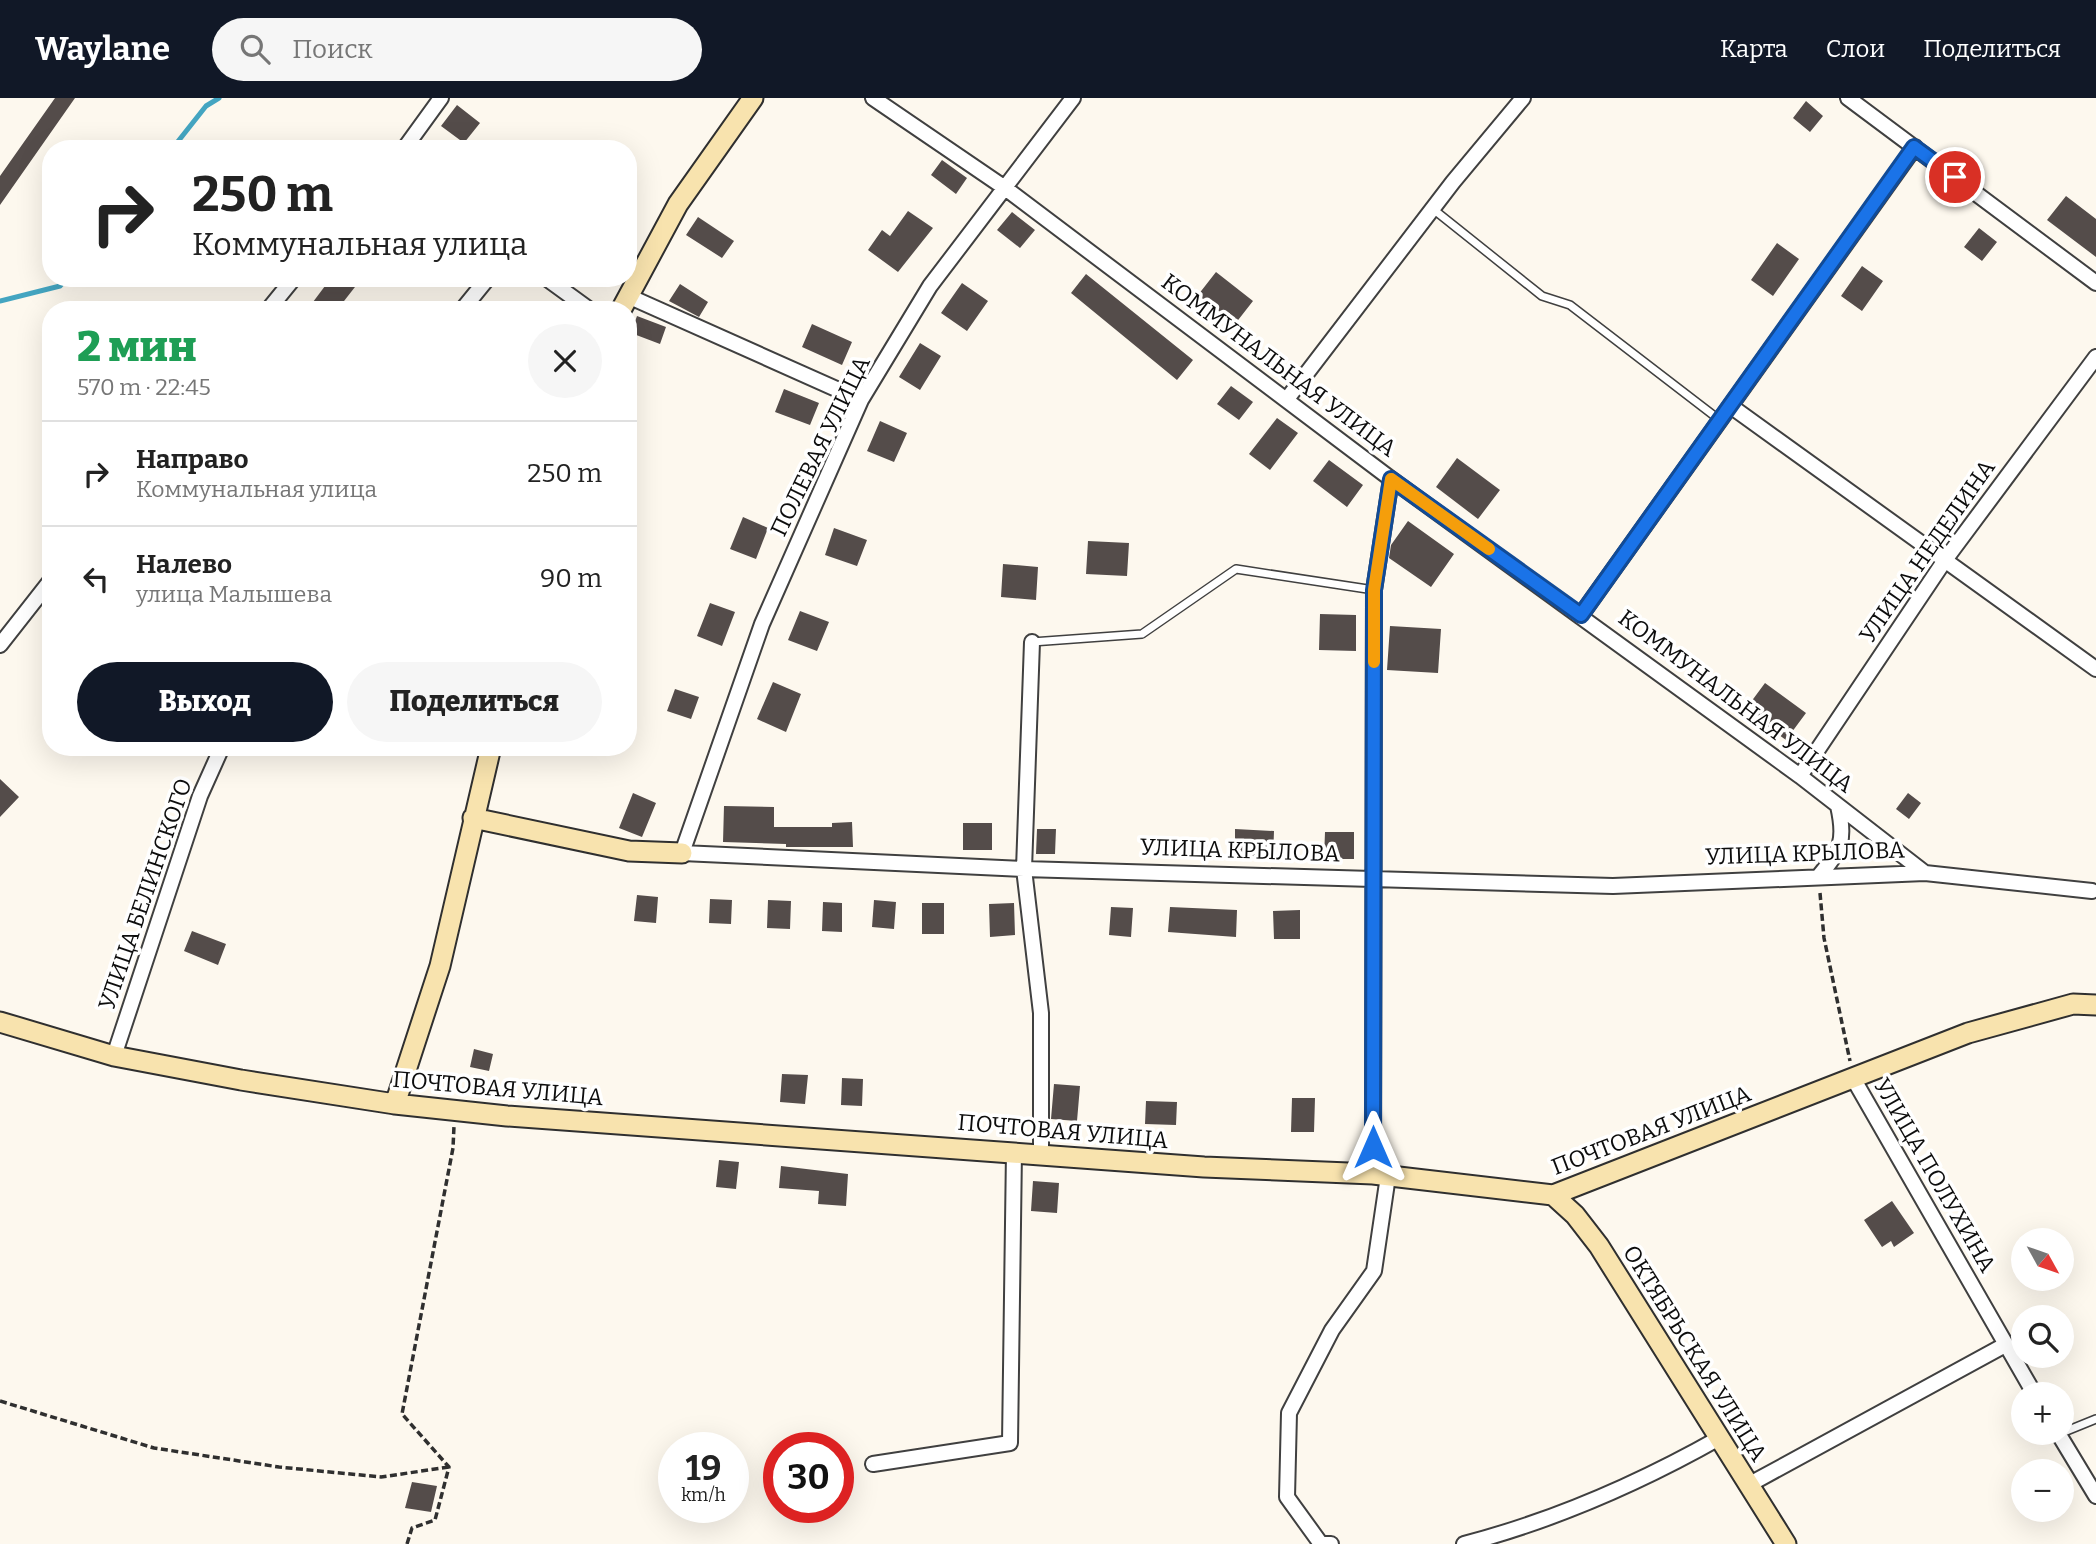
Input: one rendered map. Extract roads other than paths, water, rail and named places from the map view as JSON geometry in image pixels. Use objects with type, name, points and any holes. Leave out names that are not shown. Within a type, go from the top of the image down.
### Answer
[{"type":"main road","points":[[637,279],[678,204],[753,98]]},
{"type":"main road","points":[[395,1104],[440,966],[489,756]]},
{"type":"main road","name":"УЛИЦА КРЫЛОВА","points":[[474,818],[629,851],[682,853]]},
{"type":"main road","name":"ПОЧТОВАЯ УЛИЦА","points":[[0,1021],[114,1056],[395,1104],[1204,1167],[1381,1175],[1553,1195],[1968,1033],[2073,1004],[2096,1005]]},
{"type":"main road","name":"ОКТЯБРЬСКАЯ УЛИЦА","points":[[1553,1195],[1575,1215],[1599,1246],[1786,1544]]},
{"type":"street","points":[[411,140],[441,98]]},
{"type":"street","name":"КОММУНАЛЬНАЯ УЛИЦА","points":[[873,98],[1005,187],[1391,479],[1800,776],[1924,873]]},
{"type":"street","name":"ПОЛЕВАЯ УЛИЦА","points":[[682,853],[762,624],[861,400],[930,286],[1073,98]]},
{"type":"street","points":[[1287,399],[1433,209],[1523,98]]},
{"type":"street","points":[[1848,98],[2096,283]]},
{"type":"street","points":[[1581,615],[1722,422],[1914,147]]},
{"type":"street","points":[[276,301],[287,287]]},
{"type":"street","points":[[469,301],[481,287]]},
{"type":"street","points":[[558,287],[578,301]]},
{"type":"street","points":[[637,308],[861,400]]},
{"type":"street","name":"УЛИЦА НЕДЕЛИНА","points":[[1800,776],[1945,560],[2096,357]]},
{"type":"street","points":[[1732,407],[2096,668]]},
{"type":"street","points":[[1331,1544],[1321,1544],[1287,1497],[1289,1413],[1332,1331],[1374,1272],[1381,1175],[1373,878],[1374,590],[1391,479]]},
{"type":"street","points":[[0,645],[42,591]]},
{"type":"street","points":[[1032,642],[1024,869],[1041,1013],[1041,1154]]},
{"type":"street","name":"УЛИЦА БЕЛИНСКОГО","points":[[114,1056],[200,796],[218,756]]},
{"type":"street","points":[[1818,877],[1839,852],[1843,829],[1838,806]]},
{"type":"street","name":"УЛИЦА КРЫЛОВА","points":[[682,853],[1024,869],[1613,886],[1924,873],[2095,889]]},
{"type":"street","name":"УЛИЦА ПОЛУХИНА","points":[[1853,1078],[2027,1382]]},
{"type":"street","points":[[873,1464],[1010,1443],[1014,1151]]},
{"type":"street","points":[[1750,1484],[2005,1345]]},
{"type":"street","points":[[1464,1544],[1543,1521],[1653,1475],[1721,1437]]},
{"type":"street","points":[[2066,1445],[2096,1496]]},
{"type":"lane","points":[[1433,209],[1542,296],[1570,304],[1722,422]]},
{"type":"lane","points":[[1032,642],[1142,634],[1236,569],[1374,590]]},
{"type":"lane","points":[[2074,1428],[2096,1419]]},
{"type":"waterway","points":[[179,140],[206,106],[219,98]]},
{"type":"waterway","points":[[0,301],[56,287]]}]
